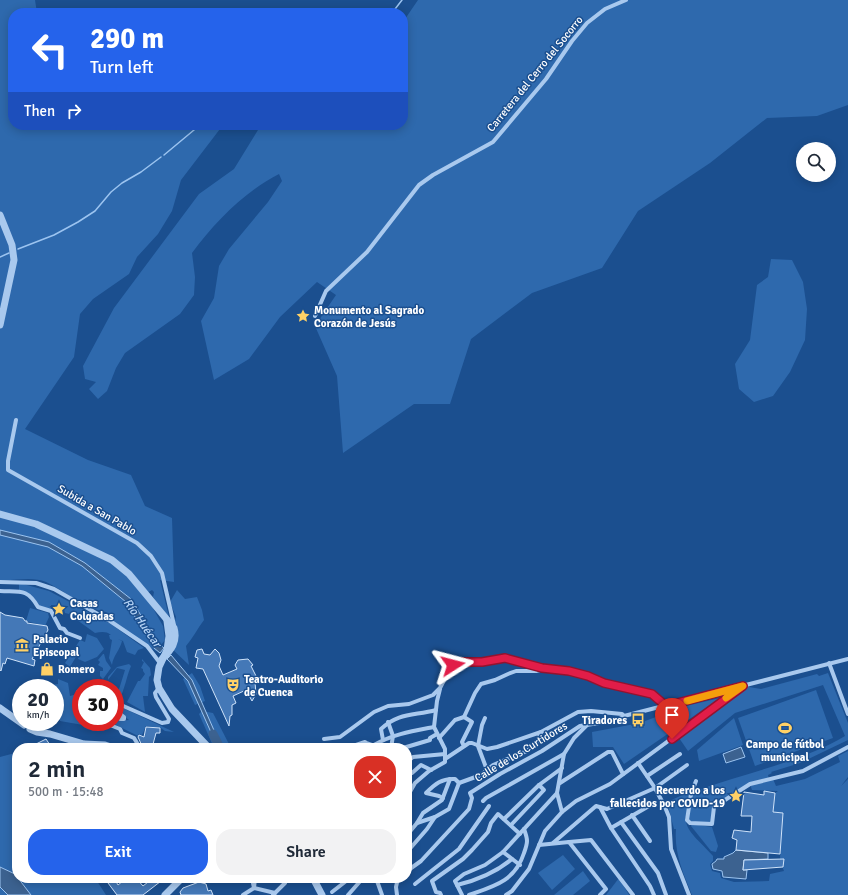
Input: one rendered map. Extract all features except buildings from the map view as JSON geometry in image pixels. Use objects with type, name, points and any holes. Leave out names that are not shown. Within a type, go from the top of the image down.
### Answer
[{"type":"street","name":"Carretera del Cerro del Socorro","points":[[315,316],[326,291],[367,252],[419,185],[433,175],[492,142],[544,82],[572,41],[587,23],[605,9],[626,0]]},
{"type":"street","points":[[0,215],[12,246],[14,260],[0,325]]},
{"type":"street","name":"Subida a San Pablo","points":[[16,420],[8,461],[8,470],[136,543],[151,556],[162,573],[174,628]]},
{"type":"street","points":[[0,514],[17,517],[36,524],[112,560],[129,574],[174,628],[175,641],[161,661],[158,680],[159,688],[172,709],[204,743]]},
{"type":"street","points":[[0,582],[36,582],[54,589],[110,621],[147,646],[161,661]]},
{"type":"street","points":[[0,591],[27,594],[32,597],[38,607],[52,611],[60,628],[64,628],[68,633],[80,638]]},
{"type":"street","points":[[167,621],[169,636],[168,649]]},
{"type":"street","points":[[324,739],[340,737],[374,712],[388,706],[409,704],[433,695],[440,688],[450,669],[458,662],[482,662],[505,658],[546,669],[569,671],[588,676],[604,683],[652,694],[666,706]]},
{"type":"street","points":[[462,895],[455,881],[464,874],[485,865],[503,852],[557,793],[564,754],[574,738],[589,724],[618,720],[624,716],[848,659]]},
{"type":"street","points":[[829,664],[848,714]]},
{"type":"street","points":[[412,745],[438,736],[455,720],[464,717],[475,693],[481,684],[516,671],[536,671],[546,669]]},
{"type":"street","points":[[506,895],[512,891],[529,869],[545,831],[562,812],[576,801],[610,784],[743,686]]},
{"type":"street","points":[[124,706],[162,723],[168,722],[169,719],[156,697],[155,693],[159,688]]},
{"type":"street","points":[[412,785],[431,770],[445,763],[445,758],[434,728],[440,688]]},
{"type":"street","points":[[0,708],[27,727],[37,732],[50,734],[81,743]]},
{"type":"street","points":[[383,740],[380,729],[398,716],[422,714],[436,710]]},
{"type":"street","points":[[412,758],[418,756],[445,758],[471,742],[484,748],[493,748],[540,732],[578,712],[591,711],[622,714],[624,716]]},
{"type":"street","points":[[464,717],[472,722],[462,742],[464,746]]},
{"type":"street","points":[[485,718],[482,725],[478,746],[487,770]]},
{"type":"street","points":[[388,722],[393,736],[392,743]]},
{"type":"street","name":"Calle de los Curtidores","points":[[412,867],[421,861],[469,809],[472,798],[470,793],[500,774],[542,751],[580,726],[589,724]]},
{"type":"street","points":[[380,743],[383,740],[412,730],[434,728]]},
{"type":"street","points":[[121,731],[122,733],[134,738],[137,743]]},
{"type":"street","points":[[417,823],[435,817],[449,809],[459,783],[481,775],[494,765],[527,751],[536,744],[540,732]]},
{"type":"street","points":[[696,781],[691,794],[687,820],[690,823],[712,824],[714,806],[750,784],[803,771],[848,747]]},
{"type":"street","points":[[560,783],[608,752],[612,752],[623,774]]},
{"type":"street","points":[[483,801],[564,754]]},
{"type":"street","points":[[646,776],[680,754]]},
{"type":"street","points":[[638,764],[655,788],[668,813],[671,849],[689,895]]},
{"type":"street","points":[[412,773],[421,765],[431,770]]},
{"type":"street","points":[[553,843],[596,806],[608,809],[655,788],[687,765]]},
{"type":"street","points":[[504,819],[539,785],[562,768]]},
{"type":"street","points":[[412,829],[423,813],[438,804],[443,798],[450,779]]},
{"type":"street","points":[[443,798],[426,793],[440,781],[455,779],[459,783]]},
{"type":"street","points":[[511,825],[544,790],[539,785]]},
{"type":"street","points":[[557,793],[562,812]]},
{"type":"street","points":[[415,884],[460,849],[489,806]]},
{"type":"street","points":[[611,828],[649,806]]},
{"type":"street","points":[[600,807],[611,828],[650,886],[654,895]]},
{"type":"street","points":[[441,895],[440,893],[436,892],[432,881],[472,850],[488,832],[491,824],[498,814],[520,834]]},
{"type":"street","points":[[632,815],[650,841]]},
{"type":"street","points":[[412,846],[435,817]]},
{"type":"street","points":[[621,822],[658,873],[666,895]]},
{"type":"street","points":[[469,895],[505,879],[515,872],[520,865],[528,841],[524,829]]},
{"type":"street","points":[[539,845],[591,840],[634,895]]},
{"type":"street","points":[[569,842],[606,888],[600,895]]},
{"type":"street","points":[[503,852],[520,865]]},
{"type":"street","points":[[457,885],[476,880],[490,874],[512,860]]},
{"type":"street","points":[[164,895],[178,883]]},
{"type":"street","points":[[253,883],[254,888]]},
{"type":"street","points":[[254,883],[254,888]]},
{"type":"street","points":[[243,895],[254,888],[274,894],[285,883]]},
{"type":"street","points":[[316,883],[322,895]]},
{"type":"street","points":[[333,894],[345,883]]},
{"type":"street","points":[[348,895],[359,883]]},
{"type":"street","points":[[378,883],[382,895]]},
{"type":"street","points":[[397,883],[397,895]]},
{"type":"shaded area","points":[[0,0],[35,0],[36,8],[8,8],[8,130],[219,130],[181,180],[172,211],[158,234],[137,257],[129,274],[93,299],[80,314],[74,357],[25,429],[88,460],[131,475],[145,506],[172,518],[174,582],[160,580],[169,617],[153,597],[154,592],[152,590],[145,594],[163,626],[165,640],[156,651],[112,621],[106,612],[90,607],[41,580],[0,580]]},
{"type":"shaded area","points":[[418,0],[848,0],[848,105],[817,116],[767,118],[710,163],[638,211],[602,268],[532,293],[471,339],[450,404],[414,404],[343,453],[337,376],[315,326],[336,295],[317,282],[280,317],[249,359],[214,380],[201,321],[214,298],[219,266],[229,249],[268,202],[282,181],[279,174],[266,181],[242,199],[220,219],[201,241],[192,253],[195,277],[194,295],[180,314],[125,353],[116,368],[107,391],[98,399],[89,389],[96,382],[85,379],[83,366],[114,308],[199,194],[234,169],[258,130],[408,130],[408,15]]},
{"type":"shaded area","points":[[771,259],[792,260],[803,282],[807,309],[805,340],[790,372],[773,396],[754,402],[739,389],[735,364],[750,340],[757,285],[768,277]]},
{"type":"shaded area","points":[[19,583],[49,591],[111,624],[144,648],[138,650],[135,655],[127,652],[123,641],[118,639],[122,641],[112,665],[109,658],[112,640],[110,639],[109,635],[111,635],[105,632],[95,633],[77,620],[73,615],[65,613],[63,606],[51,605],[52,612],[42,609],[32,597],[19,592]]},
{"type":"shaded area","points":[[177,590],[185,599],[197,597],[204,620],[186,646],[189,665],[169,646],[176,617],[170,602]]},
{"type":"shaded area","points":[[30,608],[48,613],[49,617],[45,626],[26,621]]},
{"type":"shaded area","points":[[87,634],[97,638],[104,649],[97,657],[85,662],[78,659],[80,650],[70,667],[65,663],[80,640],[85,642]]},
{"type":"shaded area","points":[[104,654],[106,661],[111,668],[103,679],[100,676],[100,671],[103,671],[103,668],[98,665],[100,662],[98,660]]},
{"type":"shaded area","points":[[142,659],[150,668],[151,675],[149,677],[148,696],[143,696],[145,712],[127,702],[138,681],[140,681],[145,674],[141,668],[144,662]]},
{"type":"shaded area","points":[[129,664],[131,666],[124,689],[124,679],[122,679],[125,670],[117,668],[108,679],[117,667]]},
{"type":"shaded area","points":[[192,673],[200,686],[205,701],[195,705],[183,679]]},
{"type":"shaded area","points":[[828,673],[848,723],[848,740],[800,763],[771,772],[772,773],[768,775],[769,779],[773,779],[776,786],[805,779],[840,762],[838,756],[848,751],[848,777],[841,786],[848,779],[848,895],[692,895],[680,863],[676,846],[676,829],[674,829],[667,802],[689,792],[694,793],[701,789],[793,760],[829,745],[845,736],[823,685],[735,713],[688,751],[677,735],[743,686],[761,689],[817,674],[819,676]],"holes":[[[750,784],[752,790],[778,791],[775,793],[773,812],[782,813],[780,860],[784,871],[770,874],[769,881],[734,882],[721,878],[720,873],[712,871],[710,864],[713,861],[713,856],[691,833],[685,818],[687,816],[690,823],[712,824],[714,807]]]},
{"type":"shaded area","points":[[64,681],[68,683],[70,696],[72,695],[72,723],[64,722]]},
{"type":"shaded area","name":"Campo de fútbol municipal","points":[[816,690],[833,738],[755,766],[738,718]]},
{"type":"shaded area","points":[[720,698],[624,764],[613,747],[593,747],[592,732],[640,723],[682,707]]},
{"type":"shaded area","points":[[124,708],[174,732],[146,726],[142,735],[139,734],[138,736],[124,729],[124,720],[129,720],[124,716]]},
{"type":"shaded area","points":[[202,711],[213,713],[228,743],[212,743],[199,714]]},
{"type":"shaded area","points":[[734,718],[743,745],[699,761],[697,750]]},
{"type":"shaded area","points":[[12,754],[12,883],[98,883],[106,895],[0,895],[0,757]]},
{"type":"shaded area","points":[[692,824],[712,827],[718,846],[716,852],[711,851],[691,826]]},
{"type":"shaded area","points":[[563,855],[575,869],[552,890],[538,873]]},
{"type":"shaded area","points":[[583,871],[590,881],[573,895],[554,895]]},
{"type":"shaded area","points":[[619,878],[629,895],[606,895]]},
{"type":"water","points":[[0,530],[49,542],[85,563],[131,599],[157,642],[164,648],[160,653],[154,648],[126,602],[82,566],[48,547],[0,535]]},
{"type":"water","points":[[171,655],[192,680],[220,743],[215,743],[188,681],[167,659]]},
{"type":"water","points":[[741,747],[745,757],[726,763],[723,754]]},
{"type":"water","points":[[736,850],[768,853],[768,859],[744,860],[743,870],[747,870],[746,879],[723,877],[722,871],[713,869],[712,864],[717,859],[724,859],[724,857]]},
{"type":"water","points":[[0,867],[12,873],[12,883],[22,883],[31,895],[8,895],[0,887]]},
{"type":"waterway","points":[[396,8],[402,0]]},
{"type":"waterway","points":[[164,155],[194,130]]},
{"type":"waterway","points":[[18,249],[54,235],[78,222],[95,211],[111,192],[122,183],[141,172],[161,157]]},
{"type":"waterway","points":[[0,257],[9,253]]},
{"type":"waterway","name":"Río Huécar","points":[[213,734],[218,743]]},
{"type":"slow traffic","points":[[687,701],[743,686],[726,698]]},
{"type":"place","name":"Monumento al Sagrado Corazón de Jesús","points":[[303,316]]},
{"type":"place","name":"Casas Colgadas","points":[[59,609]]},
{"type":"place","name":"Palacio Episcopal","points":[[22,645]]},
{"type":"place","name":"Romero","points":[[47,669]]},
{"type":"place","name":"Teatro-Auditorio de Cuenca","points":[[233,685]]},
{"type":"place","name":"Tiradores","points":[[638,720]]},
{"type":"place","name":"Campo de fútbol municipal","points":[[785,728]]},
{"type":"place","name":"Recuerdo a los fallecidos por COVID-19","points":[[736,796]]},
{"type":"route","points":[[453,665],[458,662],[482,662],[505,658],[546,669],[569,671],[588,676],[604,683],[652,694],[666,706],[743,686],[672,739]]}]
